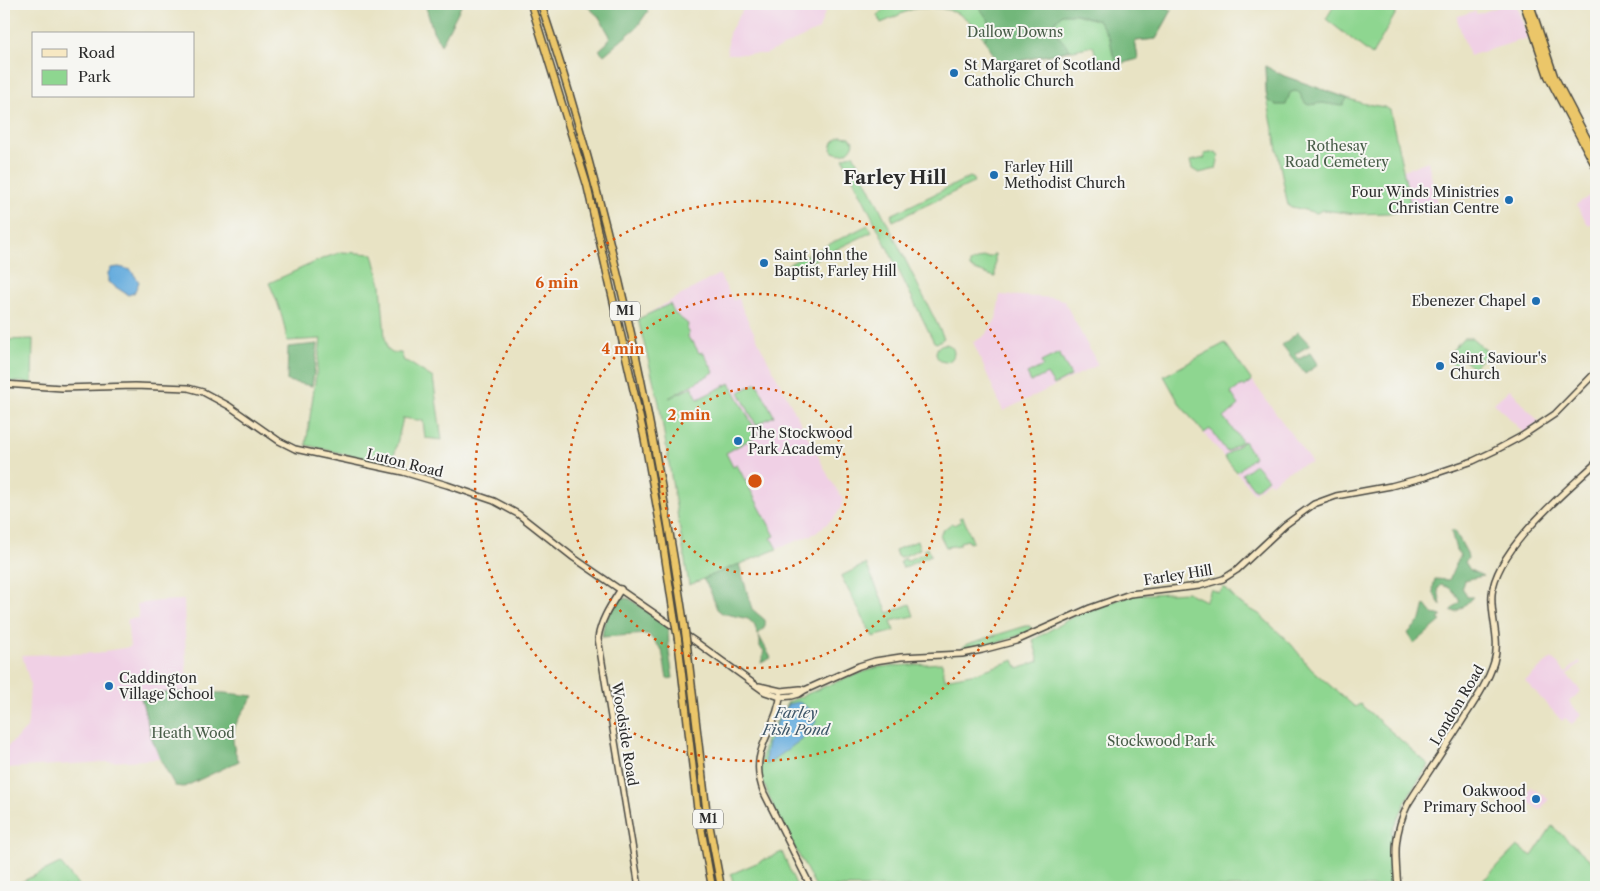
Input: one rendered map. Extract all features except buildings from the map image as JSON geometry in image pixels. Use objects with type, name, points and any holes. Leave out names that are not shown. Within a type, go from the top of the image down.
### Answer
[{"type":"highway","name":"M1","points":[[531,4],[587,185],[643,434],[661,530],[678,639],[696,796],[712,887]]},
{"type":"highway","name":"M1","points":[[541,4],[558,55],[608,236],[652,432],[670,529],[688,646],[706,807],[721,887]]},
{"type":"highway","points":[[1526,6],[1535,20],[1561,93],[1596,156]]},
{"type":"highway","points":[[1526,6],[1548,76],[1596,167]]},
{"type":"street","name":"Farley Hill","points":[[780,694],[792,696],[799,694],[854,668],[875,661],[962,654],[1016,641],[1090,608],[1130,594],[1199,586],[1223,579],[1237,570],[1285,525],[1314,504],[1336,496],[1406,482],[1473,460],[1522,436],[1555,414],[1596,372]]},
{"type":"street","name":"Luton Road","points":[[4,384],[62,388],[188,388],[203,392],[229,406],[279,441],[294,448],[403,472],[494,502],[518,514],[574,558],[758,686],[780,694]]},
{"type":"street","name":"London Road","points":[[1398,887],[1396,837],[1402,816],[1489,676],[1496,653],[1492,602],[1495,581],[1508,555],[1526,532],[1596,463]]},
{"type":"street","name":"Woodside Road","points":[[621,589],[605,614],[598,638],[638,887]]},
{"type":"street","name":"Farley Hill","points":[[780,694],[800,689],[805,690]]},
{"type":"street","points":[[780,694],[779,708],[761,751],[758,778],[810,887]]},
{"type":"street","points":[[779,708],[792,696]]},
{"type":"shaded area","points":[[749,4],[828,4],[819,29],[814,32],[766,54],[727,54],[729,33],[745,6],[747,7]]},
{"type":"shaded area","points":[[1507,4],[1516,4],[1528,38],[1469,56],[1457,19],[1458,16],[1475,11],[1477,14]]},
{"type":"shaded area","points":[[1428,161],[1437,203],[1434,203],[1434,208],[1411,207],[1404,170]]},
{"type":"shaded area","points":[[1596,191],[1596,221],[1589,226],[1576,205]]},
{"type":"shaded area","name":"The Stockwood Park Academy","points":[[719,274],[733,300],[739,298],[761,347],[830,479],[843,499],[841,508],[835,517],[816,533],[689,585],[659,403],[638,319]]},
{"type":"shaded area","points":[[1000,295],[1057,298],[1064,301],[1098,365],[1003,411],[973,342],[983,337],[996,319]]},
{"type":"shaded area","points":[[1225,343],[1312,463],[1304,464],[1287,472],[1271,483],[1269,481],[1254,493],[1181,406],[1164,376]]},
{"type":"shaded area","points":[[1510,389],[1539,422],[1524,433],[1494,403]]},
{"type":"shaded area","name":"Caddington Village School","points":[[184,600],[187,693],[140,694],[152,739],[160,759],[6,768],[7,747],[27,728],[30,683],[22,655],[105,653],[105,651],[130,647],[127,619],[139,618],[137,604]]},
{"type":"shaded area","points":[[1552,658],[1566,673],[1579,661],[1581,663],[1567,675],[1581,691],[1569,702],[1581,715],[1572,724],[1565,718],[1562,721],[1525,681]]},
{"type":"shaded area","name":"Oakwood Primary School","points":[[1531,787],[1549,799],[1540,810],[1523,799]]},
{"type":"green space","points":[[425,4],[462,4],[441,45],[433,31]]},
{"type":"green space","points":[[585,4],[643,4],[648,11],[637,27],[604,55],[599,50],[607,43],[610,36],[599,17]]},
{"type":"green space","name":"Dallow Downs","points":[[892,4],[1157,4],[1172,10],[1156,39],[1135,41],[1138,59],[1106,67],[1099,64],[1093,46],[999,65],[980,33],[964,17],[942,9],[919,8],[909,10],[881,23],[877,15]]},
{"type":"green space","name":"Dallow Downs","points":[[977,4],[1157,4],[1172,10],[1156,39],[1135,41],[1138,59],[1118,64],[1113,55],[1110,39],[1099,21],[1076,14],[1062,14],[1054,23],[1054,27],[1057,35],[1070,50],[999,65],[985,40],[989,21]]},
{"type":"green space","points":[[1335,4],[1401,4],[1372,55],[1326,19]]},
{"type":"green space","name":"Rothesay Road Cemetery","points":[[1265,66],[1284,76],[1361,103],[1384,107],[1390,110],[1411,207],[1389,213],[1356,214],[1322,210],[1317,213],[1288,206],[1266,93]]},
{"type":"green space","points":[[1265,66],[1284,76],[1347,98],[1341,106],[1322,103],[1310,105],[1305,103],[1299,92],[1294,91],[1290,93],[1286,105],[1277,105],[1267,100]]},
{"type":"green space","points":[[840,136],[850,137],[854,143],[843,154],[833,152],[831,149],[833,142]]},
{"type":"green space","points":[[1216,152],[1219,156],[1216,169],[1199,173],[1192,169],[1190,161],[1205,158],[1204,154]]},
{"type":"green space","points":[[853,154],[944,338],[937,343],[934,342],[843,158]]},
{"type":"green space","points":[[970,177],[974,179],[973,183],[893,221],[891,215]]},
{"type":"green space","points":[[868,225],[872,232],[791,271],[787,269],[787,265]]},
{"type":"green space","points":[[342,252],[373,254],[381,285],[387,349],[392,353],[401,353],[404,361],[433,378],[442,440],[425,438],[423,421],[403,418],[392,465],[306,445],[321,339],[287,341],[280,311],[269,283],[324,258]]},
{"type":"green space","points":[[994,254],[995,277],[970,268],[970,263]]},
{"type":"green space","points":[[670,304],[674,313],[688,324],[687,330],[689,334],[687,335],[699,353],[703,352],[714,372],[669,398],[692,387],[698,399],[730,383],[758,435],[726,453],[733,467],[737,465],[775,536],[771,538],[777,549],[689,585],[659,403],[638,319]]},
{"type":"green space","points":[[1298,332],[1310,345],[1295,354],[1299,359],[1310,353],[1318,365],[1305,374],[1282,345]]},
{"type":"green space","points":[[1463,338],[1472,338],[1488,352],[1473,368],[1462,358],[1455,365],[1448,359],[1449,354]]},
{"type":"green space","points":[[33,339],[32,383],[4,381],[4,340]]},
{"type":"green space","points":[[1225,343],[1252,381],[1231,393],[1239,405],[1224,418],[1242,441],[1227,452],[1210,429],[1204,433],[1181,406],[1164,376]]},
{"type":"green space","points":[[318,344],[312,386],[287,381],[288,347]]},
{"type":"green space","points":[[945,344],[951,347],[954,353],[951,359],[945,362],[939,359],[936,353],[939,347]]},
{"type":"green space","points":[[1059,353],[1071,376],[1054,385],[1047,374],[1031,382],[1027,374],[1043,366],[1041,362]]},
{"type":"green space","points":[[757,383],[774,416],[756,425],[739,392]]},
{"type":"green space","points":[[1244,441],[1254,457],[1237,472],[1224,457]]},
{"type":"green space","points":[[1255,464],[1268,479],[1255,490],[1242,474]]},
{"type":"green space","points":[[963,517],[973,542],[969,543],[968,540],[960,542],[960,545],[946,547],[940,535],[942,531],[952,523],[954,525],[961,521],[959,518]]},
{"type":"green space","points":[[1451,531],[1455,531],[1467,553],[1468,558],[1465,562],[1470,570],[1483,576],[1464,580],[1462,587],[1467,597],[1473,597],[1455,612],[1451,610],[1460,601],[1452,590],[1441,585],[1438,589],[1441,605],[1433,590],[1435,579],[1449,580],[1460,555],[1456,550]]},
{"type":"green space","points":[[917,541],[920,549],[902,557],[897,556],[895,550]]},
{"type":"green space","points":[[927,548],[931,555],[903,568],[900,562],[905,558],[906,561],[925,553],[924,550]]},
{"type":"green space","points":[[739,564],[752,609],[765,620],[764,628],[758,634],[771,658],[761,663],[764,651],[760,647],[760,640],[754,624],[748,619],[722,613],[717,609],[710,590],[703,579]]},
{"type":"green space","points":[[866,564],[888,613],[910,604],[914,616],[891,621],[894,631],[873,637],[841,576]]},
{"type":"green space","name":"Stockwood Park","points":[[1224,587],[1238,602],[1259,614],[1291,644],[1311,669],[1355,707],[1360,704],[1429,765],[1411,791],[1392,831],[1392,887],[816,887],[776,813],[759,772],[766,738],[788,702],[878,667],[942,663],[945,679],[976,673],[1014,660],[1018,669],[1039,661],[1033,640],[1076,615],[1131,595],[1187,592],[1205,601],[1211,589],[1219,593]]},
{"type":"green space","points":[[618,598],[630,599],[668,626],[673,678],[667,679],[662,650],[648,634],[602,637],[604,623]]},
{"type":"green space","points":[[1425,604],[1433,614],[1442,616],[1438,619],[1441,621],[1414,644],[1408,633],[1421,620]]},
{"type":"green space","points":[[1030,626],[1032,631],[988,646],[966,650],[963,647],[967,644]]},
{"type":"green space","name":"Heath Wood","points":[[177,692],[254,696],[235,726],[233,734],[235,751],[239,761],[184,787],[175,786],[160,759],[152,739],[140,694]]},
{"type":"green space","points":[[1552,826],[1596,865],[1596,887],[1473,887],[1488,876],[1517,846],[1532,856]]},
{"type":"green space","points":[[782,852],[797,887],[734,887],[731,874]]},
{"type":"green space","points":[[60,863],[80,887],[11,887]]},
{"type":"water","points":[[119,267],[131,270],[139,282],[134,293],[128,295],[108,282],[108,273],[111,268]]},
{"type":"water","name":"Farley Fish Pond","points":[[799,702],[811,710],[816,722],[802,739],[766,764],[769,740],[776,725],[788,704]]},
{"type":"place","name":"St Margaret of Scotland Catholic Church","points":[[954,73]]},
{"type":"place","name":"Farley Hill Methodist Church","points":[[994,175]]},
{"type":"place","name":"Four Winds Ministries Christian Centre","points":[[1509,200]]},
{"type":"place","name":"Saint John the Baptist, Farley Hill","points":[[764,263]]},
{"type":"place","name":"Ebenezer Chapel","points":[[1536,301]]},
{"type":"place","name":"Saint Saviour's Church","points":[[1440,366]]},
{"type":"place","name":"The Stockwood Park Academy","points":[[738,441]]},
{"type":"place","name":"Caddington Village School","points":[[109,686]]},
{"type":"place","name":"Oakwood Primary School","points":[[1536,799]]},
{"type":"district","name":"Farley Hill","points":[[895,177]]}]
